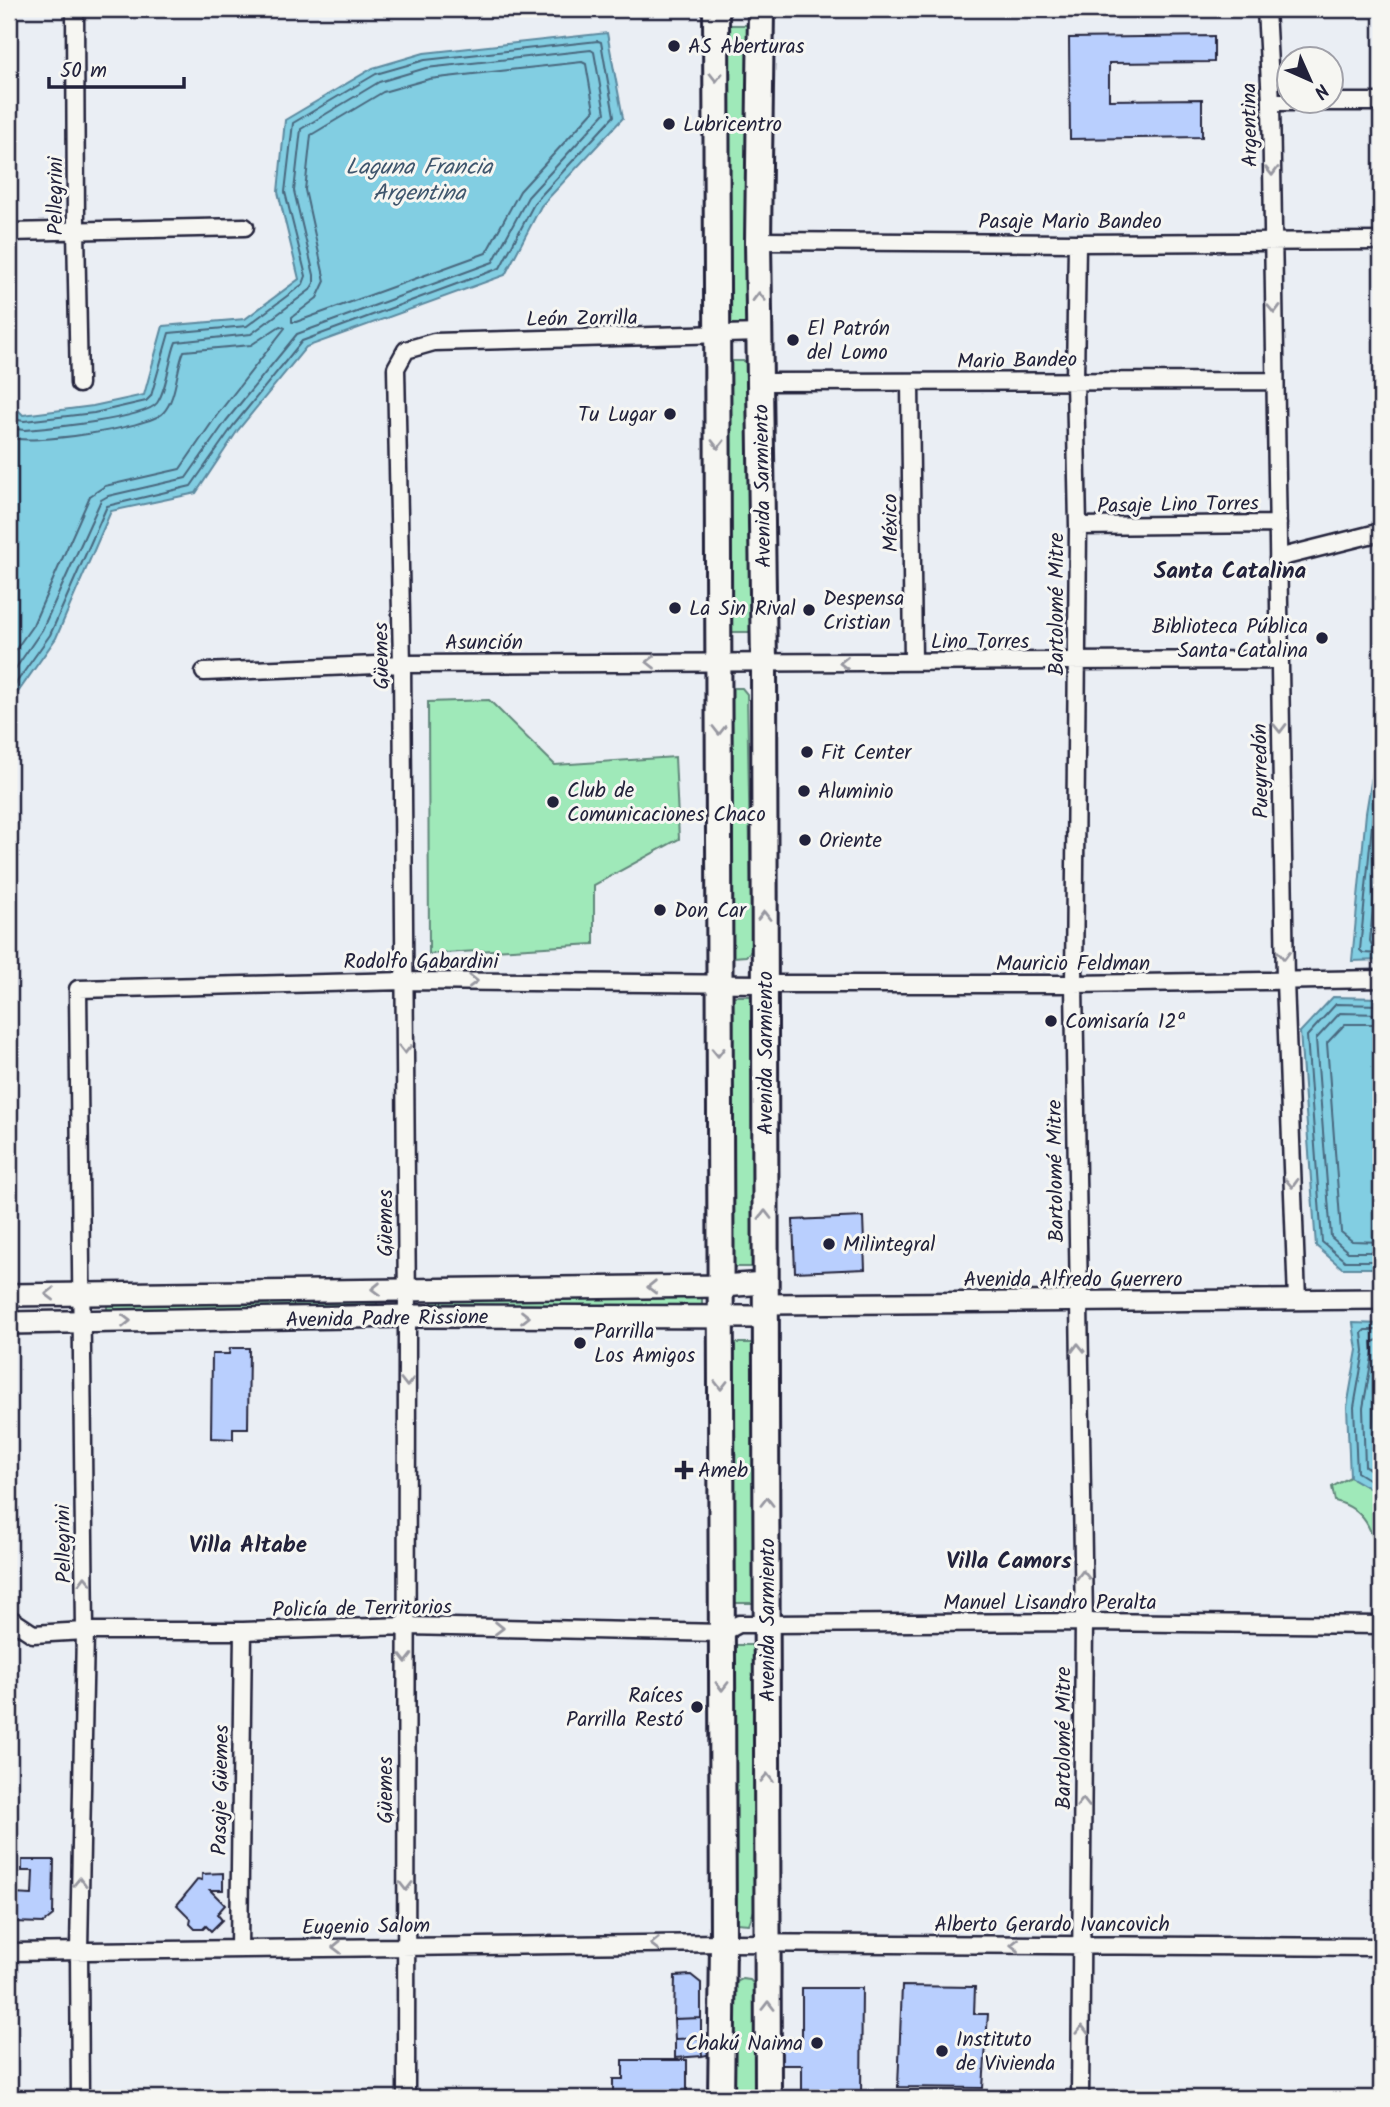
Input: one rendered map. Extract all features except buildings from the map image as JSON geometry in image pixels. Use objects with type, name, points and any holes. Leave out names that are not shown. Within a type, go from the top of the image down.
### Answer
[{"type":"main road","name":"Avenida Sarmiento","points":[[716,9],[720,661],[718,983],[723,1943],[721,2098]]},
{"type":"main road","name":"Avenida Sarmiento","points":[[761,9],[758,241],[764,664],[768,2098]]},
{"type":"main road","name":"Avenida Padre Rissione","points":[[9,1295],[720,1286],[766,1301]]},
{"type":"main road","name":"Avenida Padre Rissione","points":[[9,1323],[407,1316],[721,1317],[766,1301]]},
{"type":"street","name":"Pellegrini","points":[[75,9],[79,384]]},
{"type":"street","name":"Argentina","points":[[1266,9],[1273,241]]},
{"type":"street","points":[[1270,102],[1381,102]]},
{"type":"street","points":[[9,232],[245,227]]},
{"type":"street","name":"Pasaje Mario Bandeo","points":[[758,241],[1381,241]]},
{"type":"street","name":"Pueyrredón","points":[[1273,241],[1285,981],[1297,1300]]},
{"type":"street","name":"Bartolomé Mitre","points":[[1077,243],[1075,380],[1078,526],[1074,984],[1084,1622],[1080,2098]]},
{"type":"street","name":"León Zorrilla","points":[[406,350],[434,342],[760,333]]},
{"type":"street","name":"Güemes","points":[[406,350],[396,369],[402,664],[407,1316],[406,2098]]},
{"type":"street","name":"Mario Bandeo","points":[[760,382],[1275,381]]},
{"type":"street","name":"México","points":[[910,383],[913,662]]},
{"type":"street","name":"Pasaje Lino Torres","points":[[1078,526],[1278,524]]},
{"type":"street","points":[[1278,558],[1381,532]]},
{"type":"street","name":"Lino Torres","points":[[764,664],[1279,660]]},
{"type":"street","name":"Asunción","points":[[204,672],[402,664],[720,661],[764,664]]},
{"type":"street","name":"Mauricio Feldman","points":[[764,984],[1074,984],[1381,979]]},
{"type":"street","name":"Rodolfo Gabardini","points":[[78,989],[405,981],[764,984]]},
{"type":"street","name":"Pellegrini","points":[[78,989],[85,1631],[79,1950],[80,2098]]},
{"type":"street","name":"Avenida Alfredo Guerrero","points":[[766,1301],[1077,1303],[1381,1299]]},
{"type":"street","name":"Policía de Territorios","points":[[9,1618],[33,1634],[407,1626],[722,1633]]},
{"type":"street","name":"Manuel Lisandro Peralta","points":[[722,1633],[739,1624],[767,1623],[1381,1625]]},
{"type":"street","name":"Pasaje Güemes","points":[[239,1948],[243,1631]]},
{"type":"street","name":"Alberto Gerardo Ivancovich","points":[[723,1943],[1381,1947]]},
{"type":"street","name":"Eugenio Salom","points":[[9,1952],[723,1943]]},
{"type":"green space","points":[[726,25],[750,25],[749,324],[726,324]]},
{"type":"green space","points":[[728,361],[754,361],[751,632],[725,632]]},
{"type":"green space","points":[[729,688],[742,688],[747,694],[752,950],[746,956],[733,957],[728,950]]},
{"type":"green space","name":"Club de Comunicaciones Chaco","points":[[489,700],[555,765],[675,757],[679,839],[594,885],[594,944],[429,954],[428,702]]},
{"type":"green space","points":[[732,996],[756,996],[755,1267],[731,1267]]},
{"type":"green space","points":[[702,1294],[702,1308],[432,1309],[432,1295]]},
{"type":"green space","points":[[377,1295],[377,1310],[107,1311],[107,1297]]},
{"type":"green space","points":[[729,1343],[754,1343],[757,1603],[731,1603]]},
{"type":"green space","points":[[1350,1477],[1381,1495],[1381,1563],[1371,1532],[1362,1516],[1335,1501],[1332,1487]]},
{"type":"green space","points":[[731,1645],[757,1645],[756,1905],[749,1924],[736,1923],[732,1905]]},
{"type":"green space","points":[[742,1979],[750,1980],[754,1984],[756,2098],[732,2098],[731,1985]]},
{"type":"water","name":"Laguna Francia Argentina","points":[[607,33],[623,118],[541,206],[505,275],[306,347],[238,430],[196,493],[111,511],[56,638],[9,705],[9,401],[23,415],[93,406],[144,395],[163,326],[245,319],[299,279],[278,192],[285,120],[373,68],[424,53]]},
{"type":"water","points":[[1381,722],[1381,960],[1352,961],[1366,813]]},
{"type":"water","points":[[1333,997],[1381,998],[1381,1268],[1342,1268],[1316,1246],[1300,1032]]},
{"type":"water","points":[[1353,1323],[1381,1324],[1381,1495],[1350,1477],[1347,1407],[1357,1350]]},
{"type":"place","name":"AS Aberturas","points":[[674,46]]},
{"type":"place","name":"Lubricentro","points":[[669,124]]},
{"type":"place","name":"El Patrón del Lomo","points":[[793,340]]},
{"type":"place","name":"Tu Lugar","points":[[670,414]]},
{"type":"place","name":"La Sin Rival","points":[[675,608]]},
{"type":"place","name":"Despensa Cristian","points":[[809,610]]},
{"type":"place","name":"Biblioteca Pública Santa Catalina","points":[[1322,638]]},
{"type":"place","name":"Fit Center","points":[[807,752]]},
{"type":"place","name":"Aluminio","points":[[804,791]]},
{"type":"place","name":"Club de Comunicaciones Chaco","points":[[553,802]]},
{"type":"place","name":"Oriente","points":[[805,840]]},
{"type":"place","name":"Don Car","points":[[660,910]]},
{"type":"place","name":"Comisaría 12ª","points":[[1051,1021]]},
{"type":"place","name":"Milintegral","points":[[829,1244]]},
{"type":"place","name":"Parrilla Los Amigos","points":[[580,1343]]},
{"type":"place","name":"Ameb","points":[[684,1470]]},
{"type":"place","name":"Raíces Parrilla Restó","points":[[697,1707]]},
{"type":"place","name":"Chakú Naima","points":[[817,2043]]},
{"type":"place","name":"Instituto de Vivienda","points":[[942,2051]]},
{"type":"district","name":"Santa Catalina","points":[[1230,570]]},
{"type":"district","name":"Villa Altabe","points":[[248,1544]]},
{"type":"district","name":"Villa Camors","points":[[1009,1560]]}]
